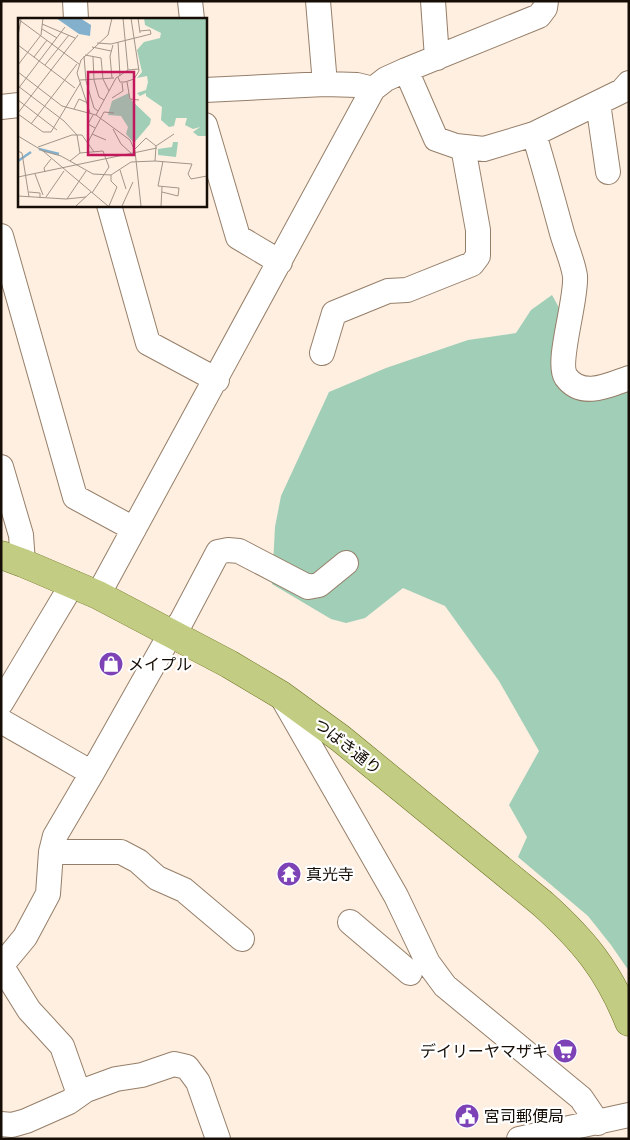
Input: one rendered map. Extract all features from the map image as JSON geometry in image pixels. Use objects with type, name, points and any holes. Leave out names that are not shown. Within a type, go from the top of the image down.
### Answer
[{"type":"main road","name":"つばき通り","points":[[12,559],[73,583],[171,633],[281,695],[340,738],[543,904],[572,930],[605,972],[629,1022]]},
{"type":"street","points":[[75,1],[76,18]]},
{"type":"street","points":[[190,1],[192,18]]},
{"type":"street","points":[[318,1],[324,84]]},
{"type":"street","points":[[433,1],[438,58]]},
{"type":"street","points":[[98,595],[217,380],[374,89],[386,79],[406,70],[539,16],[545,8],[546,1]]},
{"type":"street","points":[[406,70],[436,139],[456,146],[484,149],[534,134],[626,89]]},
{"type":"street","points":[[206,90],[324,84],[357,85],[374,89]]},
{"type":"street","points":[[598,103],[608,172]]},
{"type":"street","points":[[1,107],[18,105]]},
{"type":"street","points":[[206,128],[238,237],[280,262]]},
{"type":"street","points":[[534,134],[575,277],[571,317],[564,355],[565,376],[572,384],[581,389],[595,389],[629,378]]},
{"type":"street","points":[[322,353],[334,313],[388,291],[407,290],[472,264],[478,256],[478,230],[463,147]]},
{"type":"street","points":[[110,206],[148,343],[217,380]]},
{"type":"street","points":[[1,236],[75,497],[134,529]]},
{"type":"street","points":[[1,468],[21,535],[12,559]]},
{"type":"street","points":[[79,1094],[62,1046],[29,1010],[1,965],[25,937],[48,894],[51,852],[55,836],[171,633],[181,622],[218,552],[228,550],[239,551],[308,587],[319,585],[346,563]]},
{"type":"street","points":[[1,703],[73,583]]},
{"type":"street","points":[[281,695],[396,896],[419,968]]},
{"type":"street","points":[[1,721],[92,773]]},
{"type":"street","points":[[51,852],[121,852],[138,861],[158,878],[184,890],[242,938]]},
{"type":"street","points":[[350,922],[445,986],[581,1098],[598,1122]]},
{"type":"street","points":[[1,1124],[27,1130],[86,1090],[174,1064],[187,1067],[198,1082],[218,1139]]},
{"type":"street","points":[[519,1139],[629,1115]]},
{"type":"green space","points":[[552,295],[567,322],[568,393],[629,392],[629,971],[588,916],[518,857],[527,837],[509,805],[539,751],[499,681],[445,606],[403,588],[365,618],[346,623],[331,619],[272,584],[275,527],[281,496],[329,392],[386,368],[468,340],[516,333],[531,310]]},
{"type":"place","name":"メイプル","points":[[111,664]]},
{"type":"place","name":"真光寺","points":[[289,874]]},
{"type":"place","name":"デイリーヤマザキ","points":[[565,1051]]},
{"type":"place","name":"宮司郵便局","points":[[467,1116]]}]
